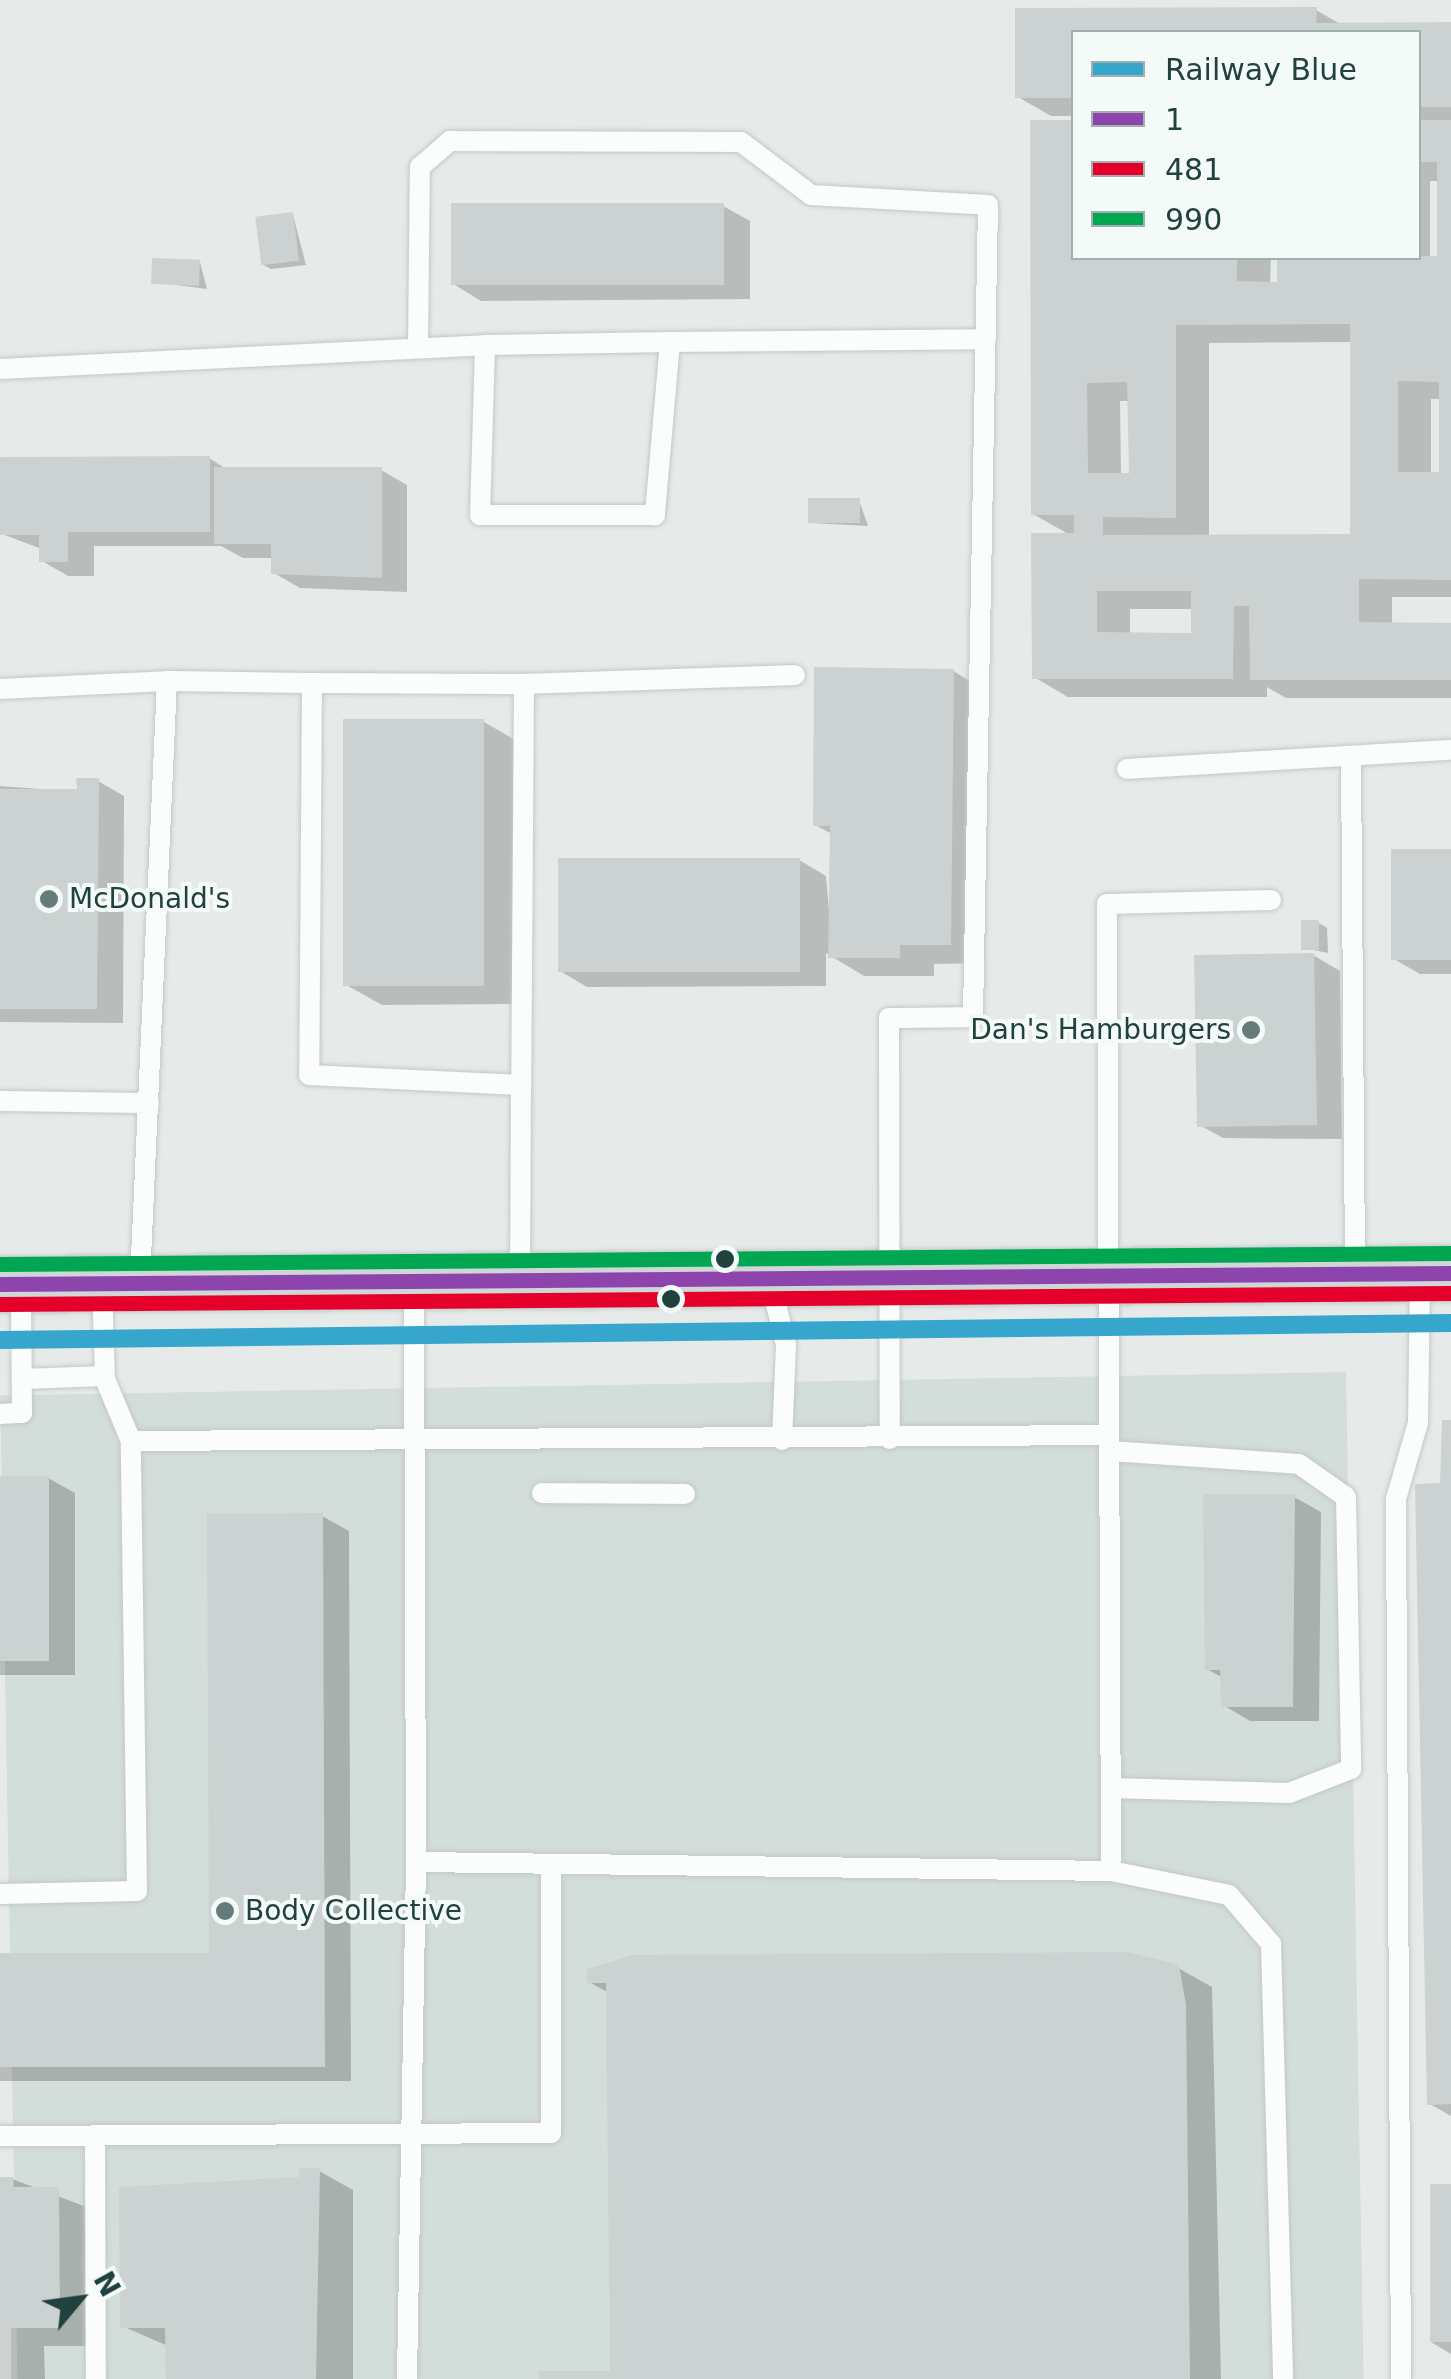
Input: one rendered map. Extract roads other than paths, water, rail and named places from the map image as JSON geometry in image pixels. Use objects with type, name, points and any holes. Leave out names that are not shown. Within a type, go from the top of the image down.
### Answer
[{"type":"main road","points":[[10,1284],[1436,1274]]},
{"type":"lane","points":[[418,348],[420,168],[450,141],[741,142],[811,194],[988,205],[973,1017],[889,1018],[890,1438]]},
{"type":"lane","points":[[0,369],[485,344],[986,338]]},
{"type":"lane","points":[[485,344],[480,515],[655,515],[670,342]]},
{"type":"lane","points":[[0,688],[167,681],[524,684],[796,675]]},
{"type":"lane","points":[[0,1894],[137,1891],[131,1442],[104,1376],[149,1103],[167,681]]},
{"type":"lane","points":[[312,683],[309,1075],[521,1085]]},
{"type":"lane","points":[[520,1280],[524,684]]},
{"type":"lane","points":[[1127,769],[1451,750]]},
{"type":"lane","points":[[1352,756],[1354,1274]]},
{"type":"lane","points":[[1111,1871],[1106,904],[1272,900]]},
{"type":"lane","points":[[0,1102],[149,1103]]},
{"type":"lane","points":[[1401,2379],[1396,1499],[1418,1423],[1436,1274]]},
{"type":"lane","points":[[770,1278],[786,1345],[782,1440]]},
{"type":"lane","points":[[407,2379],[416,1862],[414,1281]]},
{"type":"lane","points":[[0,1414],[22,1414],[23,1378],[10,1284]]},
{"type":"lane","points":[[23,1378],[104,1376]]},
{"type":"lane","points":[[131,1442],[415,1446],[890,1438],[1110,1443],[1299,1464],[1346,1497],[1351,1769],[1289,1793],[1110,1788]]},
{"type":"lane","points":[[542,1493],[685,1494]]},
{"type":"lane","points":[[416,1862],[1111,1871],[1228,1895],[1270,1944],[1284,2379]]},
{"type":"lane","points":[[0,2136],[551,2133],[551,1864]]},
{"type":"lane","points":[[95,2136],[96,2379]]},
{"type":"rail line","name":"Blue","points":[[0,1340],[1451,1323]]},
{"type":"place","name":"McDonald's","points":[[49,899]]},
{"type":"place","name":"Dan's Hamburgers","points":[[1251,1030]]},
{"type":"place","name":"Body Collective","points":[[225,1911]]}]
